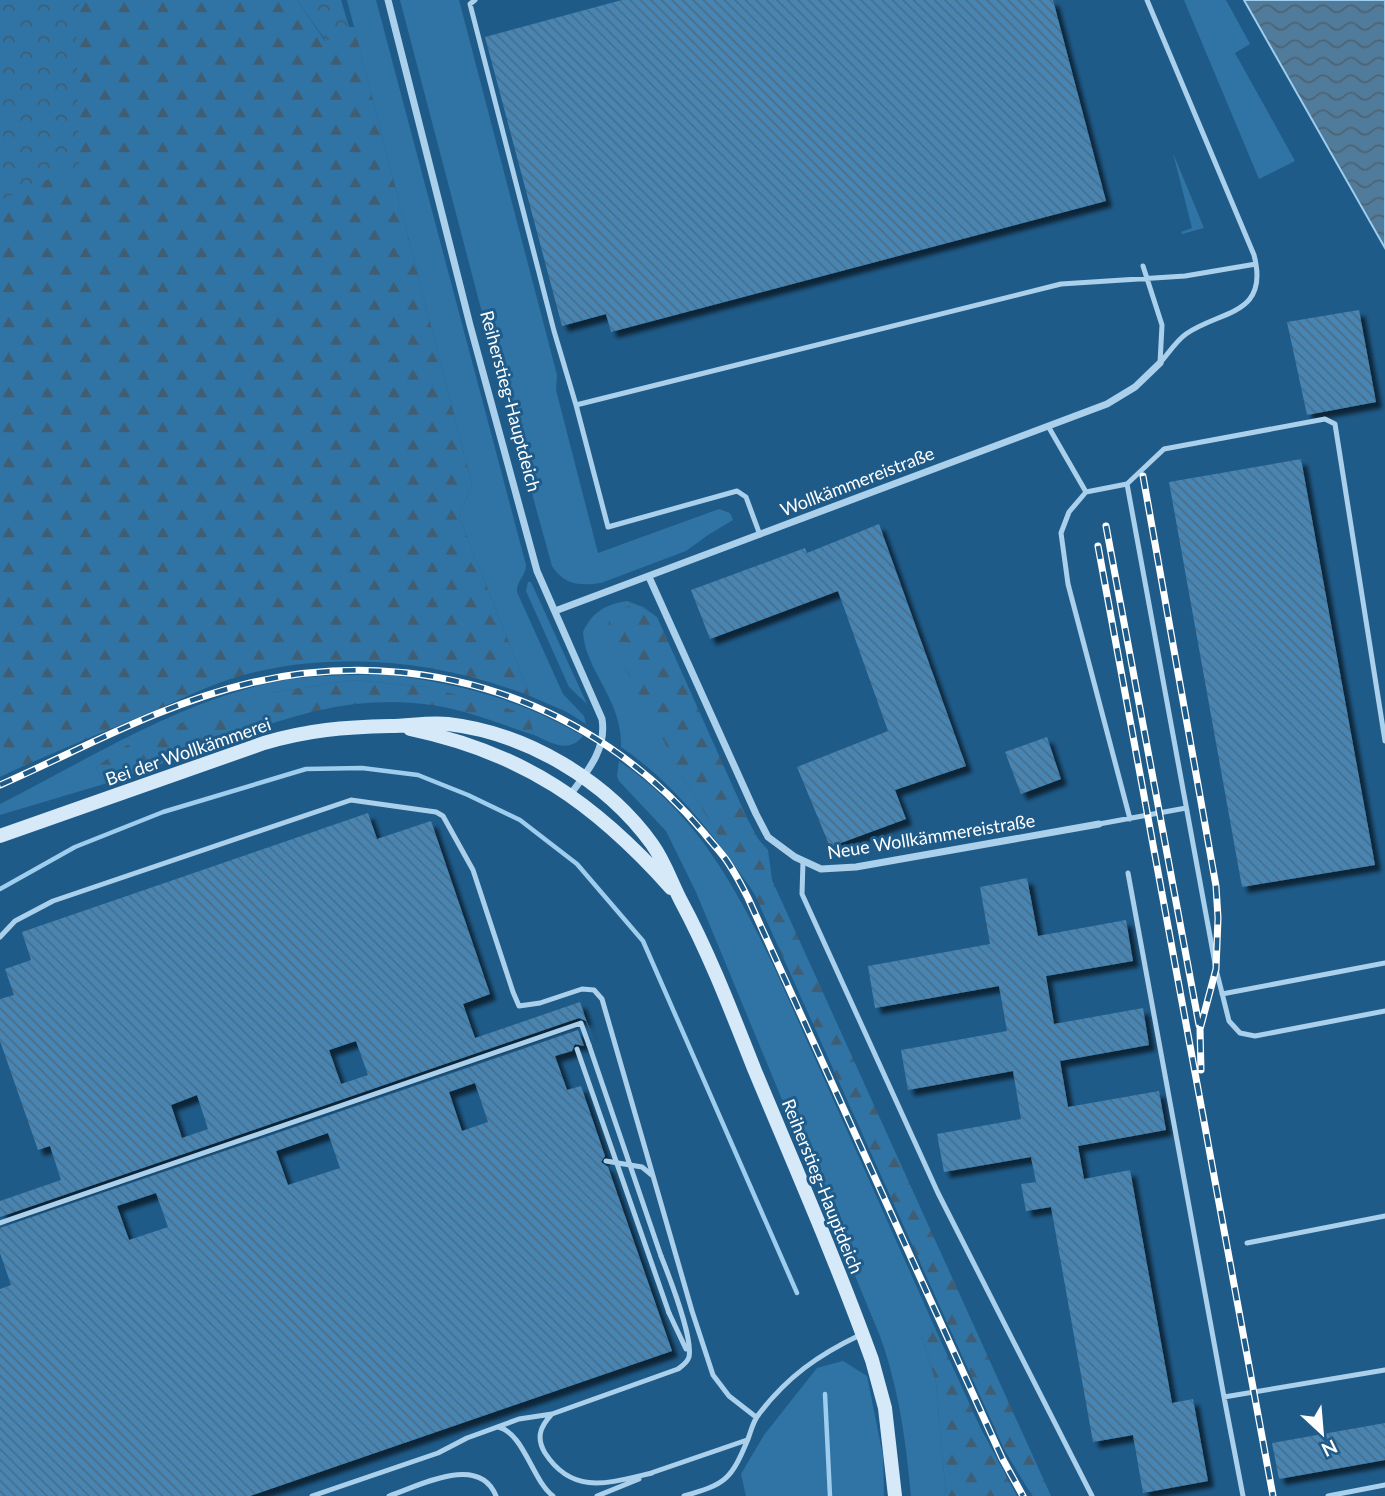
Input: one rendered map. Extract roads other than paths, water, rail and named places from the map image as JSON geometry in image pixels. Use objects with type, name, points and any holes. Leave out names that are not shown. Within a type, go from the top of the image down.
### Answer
[{"type":"main road","name":"Bei der Wollkämmerei","points":[[0,836],[289,736],[342,727],[427,723],[480,729],[529,746],[583,778],[618,806],[651,843],[663,861],[681,900]]},
{"type":"main road","name":"Bei der Wollkämmerei","points":[[394,726],[454,740],[490,752],[540,775],[594,813],[637,851],[681,900]]},
{"type":"main road","name":"Reiherstieg-Hauptdeich","points":[[681,900],[703,942],[863,1334],[885,1408],[895,1496]]},
{"type":"street","name":"Reiherstieg-Hauptdeich","points":[[388,0],[470,325],[537,571],[603,719],[604,737],[597,755],[570,795]]},
{"type":"street","name":"Wollkämmereistraße","points":[[555,611],[1107,404],[1135,387],[1160,363]]},
{"type":"street","name":"Neue Wollkämmereistraße","points":[[649,577],[768,837],[803,861],[821,869],[856,867],[1099,824]]},
{"type":"lane","points":[[475,0],[470,4],[554,331],[608,527],[737,491],[746,497],[760,535]]},
{"type":"lane","points":[[1147,0],[1246,236],[1259,274],[1254,294],[1233,313],[1185,335],[1160,363]]},
{"type":"lane","points":[[576,405],[1061,284],[1185,276],[1256,264]]},
{"type":"lane","points":[[1143,266],[1161,325],[1160,363]]},
{"type":"lane","points":[[1130,819],[1068,584],[1061,533],[1069,512],[1086,492],[1127,484],[1164,449],[1325,419],[1335,424],[1385,741]]},
{"type":"lane","points":[[1048,426],[1086,492]]},
{"type":"lane","points":[[1127,484],[1216,969],[1230,1021],[1240,1033],[1255,1036],[1385,1011]]},
{"type":"lane","points":[[0,937],[15,922],[53,901],[342,802],[358,800],[436,812],[443,816],[473,870],[519,1006],[540,1003],[582,989],[594,990],[602,999],[692,1311],[713,1374],[729,1396],[756,1417]]},
{"type":"lane","points":[[1099,824],[1186,808]]},
{"type":"lane","points":[[803,861],[802,894],[938,1194],[1092,1496]]},
{"type":"lane","points":[[1128,873],[1243,1496]]},
{"type":"lane","points":[[1223,995],[1385,963]]},
{"type":"lane","points":[[0,1223],[581,1023],[680,1310],[689,1355],[686,1363],[671,1373],[552,1414],[519,1419],[495,1427],[438,1453],[312,1496]]},
{"type":"lane","points":[[577,1049],[669,1313],[689,1355]]},
{"type":"lane","points":[[606,1161],[642,1167],[655,1178]]},
{"type":"lane","points":[[1247,1243],[1385,1216]]},
{"type":"lane","points":[[684,1496],[715,1487],[734,1470],[756,1417],[791,1377],[832,1349],[863,1334]]},
{"type":"lane","points":[[1224,1397],[1385,1370]]},
{"type":"lane","points":[[552,1414],[543,1424],[539,1438],[550,1461],[566,1478],[590,1484],[604,1484],[652,1473]]},
{"type":"lane","points":[[495,1427],[512,1433],[542,1484],[553,1496]]},
{"type":"lane","points":[[597,1496],[652,1473],[747,1440]]},
{"type":"lane","points":[[389,1496],[456,1473],[472,1474],[494,1490],[496,1496]]},
{"type":"lane","points":[[1328,1496],[1385,1485]]},
{"type":"water","points":[[1244,0],[1385,0],[1385,248]]},
{"type":"waterway","points":[[0,889],[75,847],[163,812],[306,769],[362,768],[418,775],[520,820],[577,864],[643,941],[797,1293]]},
{"type":"waterway","points":[[825,1394],[830,1496]]},
{"type":"railway","points":[[1143,476],[1216,886],[1216,969],[1200,1029],[1201,1070]]},
{"type":"railway","points":[[1106,526],[1199,1025]]},
{"type":"railway","points":[[1098,546],[1273,1496]]},
{"type":"railway","points":[[0,785],[123,728],[185,703],[250,683],[314,672],[377,671],[439,678],[498,693],[556,716],[609,747],[659,786],[704,833],[724,857],[748,898],[1002,1458],[1023,1496]]}]
